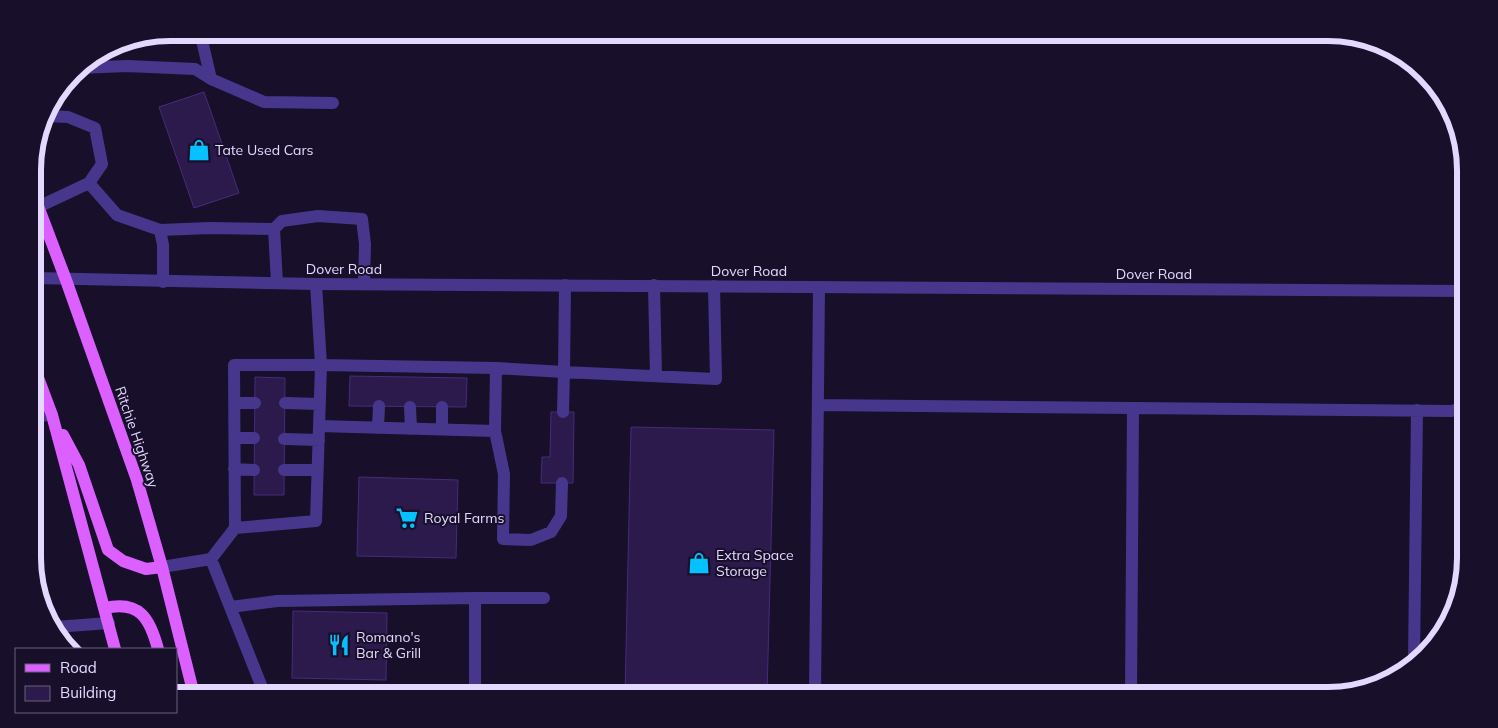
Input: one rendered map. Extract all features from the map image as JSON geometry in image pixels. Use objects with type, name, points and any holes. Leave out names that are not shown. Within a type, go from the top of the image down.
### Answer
[{"type":"main road","name":"Ritchie Highway","points":[[42,217],[137,480],[162,567],[192,687]]},
{"type":"main road","points":[[41,387],[52,415],[115,648]]},
{"type":"main road","points":[[52,415],[79,465],[108,550],[123,561],[146,569],[162,567]]},
{"type":"main road","points":[[105,608],[129,607],[144,615],[153,630],[158,648]]},
{"type":"street","points":[[202,42],[211,79]]},
{"type":"street","points":[[93,67],[127,66],[195,69],[211,79],[264,102],[332,103]]},
{"type":"street","points":[[42,205],[90,183],[102,164],[94,128],[68,117],[53,116]]},
{"type":"street","points":[[90,183],[117,215],[160,230],[210,228],[274,229],[282,221],[318,216],[362,219],[365,244],[364,284]]},
{"type":"street","points":[[274,229],[277,283]]},
{"type":"street","points":[[160,230],[163,245],[163,282]]},
{"type":"street","name":"Dover Road","points":[[42,279],[316,284],[1457,291]]},
{"type":"street","points":[[235,528],[316,521],[321,365],[316,284]]},
{"type":"street","points":[[562,412],[565,285]]},
{"type":"street","points":[[654,285],[656,376]]},
{"type":"street","points":[[162,567],[211,559],[235,528],[234,365],[321,365],[410,372],[496,368],[716,379],[714,286]]},
{"type":"street","points":[[816,686],[819,287]]},
{"type":"street","points":[[496,368],[495,430],[504,474],[503,539],[531,540],[551,532],[561,516],[562,483]]},
{"type":"street","points":[[235,403],[255,404]]},
{"type":"street","points":[[285,403],[320,404]]},
{"type":"street","points":[[818,405],[1417,410],[1457,408]]},
{"type":"street","points":[[378,428],[379,406]]},
{"type":"street","points":[[410,406],[411,429]]},
{"type":"street","points":[[442,407],[442,429]]},
{"type":"street","points":[[1131,686],[1133,408]]},
{"type":"street","points":[[1414,654],[1417,410]]},
{"type":"street","points":[[41,416],[52,415]]},
{"type":"street","points":[[319,426],[495,430]]},
{"type":"street","points":[[235,438],[254,438]]},
{"type":"street","points":[[284,439],[319,440]]},
{"type":"street","points":[[234,469],[254,470]]},
{"type":"street","points":[[284,470],[318,470]]},
{"type":"street","points":[[211,559],[261,687]]},
{"type":"street","points":[[474,687],[475,598]]},
{"type":"street","points":[[230,607],[277,601],[544,598]]},
{"type":"street","points":[[62,626],[109,623]]},
{"type":"building","name":"Tate Used Cars","points":[[204,92],[239,193],[194,208],[159,107]]},
{"type":"building","points":[[350,376],[467,378],[466,407],[349,406]]},
{"type":"building","points":[[255,377],[285,378],[284,495],[254,495]]},
{"type":"building","points":[[551,412],[574,412],[573,483],[541,483],[542,457],[550,457]]},
{"type":"building","name":"Extra Space Storage","points":[[631,427],[774,430],[767,686],[625,687]]},
{"type":"building","name":"Royal Farms","points":[[359,477],[458,480],[456,558],[357,556]]},
{"type":"building","name":"Romano's Bar & Grill","points":[[293,611],[387,613],[386,680],[292,678]]},
{"type":"place","name":"Tate Used Cars","points":[[199,150]]},
{"type":"place","name":"Royal Farms","points":[[407,518]]},
{"type":"place","name":"Extra Space Storage","points":[[699,563]]},
{"type":"place","name":"Romano's Bar & Grill","points":[[339,645]]}]
